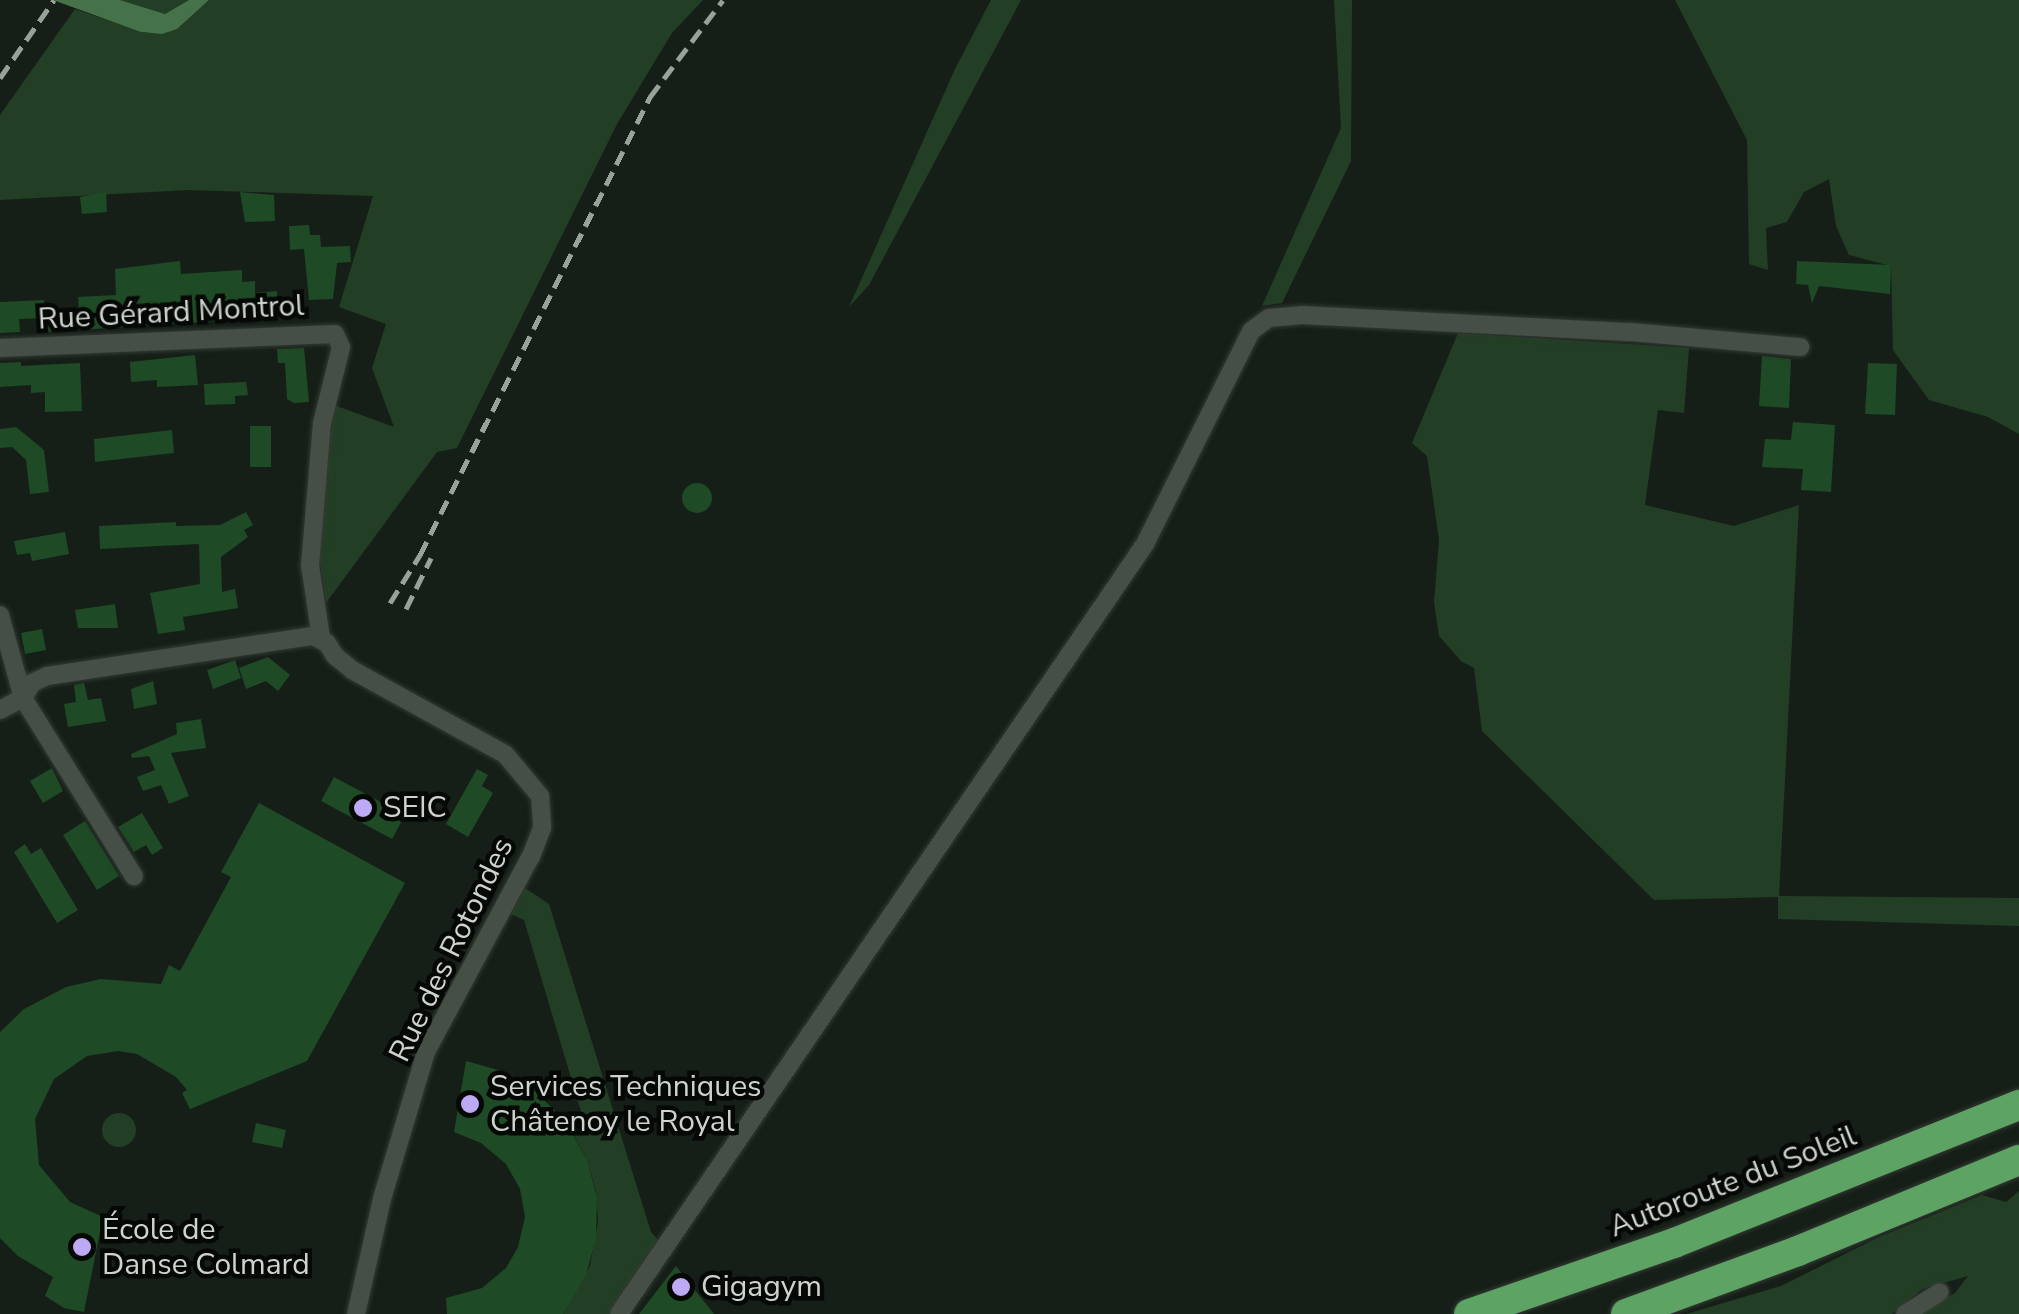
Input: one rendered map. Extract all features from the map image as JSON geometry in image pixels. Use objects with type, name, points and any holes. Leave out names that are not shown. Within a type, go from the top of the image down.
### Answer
[{"type":"highway","name":"Autoroute du Soleil","points":[[1469,1314],[1674,1244],[2019,1105]]},
{"type":"highway","points":[[1626,1314],[1798,1251],[2019,1160]]},
{"type":"street","points":[[619,1314],[1145,544],[1252,331],[1269,318],[1302,315],[1630,332],[1800,346]]},
{"type":"street","name":"Rue Gérard Montrol","points":[[0,348],[335,334],[341,346],[322,423],[310,564],[321,638]]},
{"type":"street","points":[[0,614],[23,698],[134,876]]},
{"type":"street","points":[[0,710],[23,698],[32,683],[47,676],[302,636],[321,638]]},
{"type":"street","name":"Rue des Rotondes","points":[[321,638],[352,670],[505,754],[540,796],[542,828],[531,856],[426,1052],[382,1200],[356,1314]]},
{"type":"street","points":[[1905,1314],[1940,1292]]},
{"type":"shaded area","points":[[53,0],[120,0],[165,14],[189,0],[209,0],[177,29],[162,34],[141,32]]},
{"type":"shaded area","points":[[120,0],[189,0],[165,14]]},
{"type":"shaded area","points":[[209,0],[703,0],[672,33],[617,124],[457,448],[437,452],[326,603],[318,547],[334,405],[394,427],[372,368],[386,324],[339,307],[373,196],[189,190],[0,200],[0,115],[75,9],[146,33],[177,29]]},
{"type":"shaded area","points":[[991,0],[1021,0],[869,285],[849,307],[955,69]]},
{"type":"shaded area","points":[[1334,0],[1352,0],[1351,161],[1282,303],[1262,306],[1341,128]]},
{"type":"shaded area","points":[[1675,0],[2019,0],[2019,434],[1988,417],[1929,400],[1893,350],[1891,266],[1849,255],[1836,226],[1829,179],[1804,192],[1787,222],[1766,228],[1768,270],[1749,264],[1747,140]]},
{"type":"shaded area","points":[[1458,333],[1689,348],[1684,413],[1658,410],[1645,505],[1734,526],[1799,505],[1779,896],[2019,898],[2019,926],[1778,919],[1778,897],[1654,900],[1482,731],[1474,668],[1461,661],[1439,636],[1434,602],[1439,540],[1427,456],[1412,443]]},
{"type":"shaded area","points":[[525,888],[549,904],[651,1232],[661,1243],[610,1314],[563,1314],[590,1266],[598,1222],[596,1191],[587,1160],[569,1126],[583,1118],[524,920],[511,914]]},
{"type":"shaded area","points":[[119,1113],[131,1118],[136,1130],[131,1142],[119,1147],[107,1142],[102,1130],[107,1118]]},
{"type":"shaded area","points":[[2019,1191],[2019,1314],[1916,1314],[1955,1293],[1968,1276],[1922,1289],[1892,1314],[1686,1314],[1781,1286],[1877,1238],[1982,1195],[2006,1202]]},
{"type":"building","points":[[106,192],[107,212],[82,214],[80,197]]},
{"type":"building","points":[[240,192],[274,195],[275,221],[245,222]]},
{"type":"building","points":[[309,225],[310,235],[320,235],[321,247],[350,246],[351,262],[337,263],[333,299],[309,300],[304,249],[290,250],[289,226]]},
{"type":"building","points":[[180,261],[181,274],[242,270],[242,282],[255,281],[255,293],[277,291],[278,317],[48,332],[47,312],[79,310],[78,297],[116,295],[115,269]]},
{"type":"building","points":[[1797,261],[1891,265],[1890,294],[1819,286],[1812,303],[1808,285],[1796,284]]},
{"type":"building","points":[[44,300],[45,318],[19,319],[20,332],[0,333],[0,302]]},
{"type":"building","points":[[304,348],[309,402],[294,403],[287,399],[285,363],[278,363],[277,349]]},
{"type":"building","points":[[195,355],[198,385],[157,387],[157,380],[131,382],[130,362]]},
{"type":"building","points":[[1762,356],[1791,359],[1789,408],[1759,406]]},
{"type":"building","points":[[21,362],[21,366],[80,363],[82,411],[45,412],[45,392],[31,393],[31,385],[0,387],[0,363]]},
{"type":"building","points":[[1868,363],[1897,364],[1895,415],[1865,414]]},
{"type":"building","points":[[246,382],[248,395],[235,396],[235,404],[205,405],[204,384]]},
{"type":"building","points":[[1793,422],[1835,425],[1831,492],[1801,490],[1803,469],[1762,467],[1765,439],[1791,440]]},
{"type":"building","points":[[250,426],[271,426],[271,467],[250,467]]},
{"type":"building","points":[[16,427],[44,450],[49,492],[30,494],[26,460],[12,447],[0,448],[0,429]]},
{"type":"building","points":[[172,430],[174,453],[95,462],[94,439]]},
{"type":"building","points":[[697,483],[708,487],[712,498],[708,509],[697,513],[686,509],[682,498],[686,487]]},
{"type":"building","points":[[246,512],[253,525],[244,530],[248,537],[221,557],[222,592],[235,589],[238,608],[183,617],[185,630],[158,634],[150,593],[200,584],[199,544],[100,549],[99,526],[176,522],[176,526],[220,525]]},
{"type":"building","points":[[65,532],[69,554],[32,561],[30,553],[17,555],[14,541]]},
{"type":"building","points":[[115,604],[118,628],[78,628],[75,610]]},
{"type":"building","points":[[42,629],[46,650],[25,654],[21,633]]},
{"type":"building","points":[[268,657],[290,675],[278,691],[266,681],[246,689],[239,668]]},
{"type":"building","points":[[235,660],[241,678],[213,689],[207,670]]},
{"type":"building","points":[[153,681],[157,704],[134,709],[131,689]]},
{"type":"building","points":[[84,683],[88,700],[101,698],[106,721],[68,727],[64,704],[76,702],[74,685]]},
{"type":"building","points":[[201,719],[206,748],[171,753],[189,796],[169,804],[161,785],[143,791],[137,777],[155,770],[149,756],[132,758],[131,754],[177,734],[176,723]]},
{"type":"building","points":[[52,768],[63,791],[43,803],[30,781]]},
{"type":"building","points":[[477,769],[488,775],[482,786],[493,793],[468,837],[446,824]]},
{"type":"building","name":"SEIC","points":[[334,777],[405,815],[392,839],[321,801]]},
{"type":"building","points":[[259,803],[405,883],[307,1061],[190,1109],[182,1093],[187,1090],[176,1077],[137,1054],[118,1051],[87,1056],[54,1079],[35,1119],[39,1165],[70,1202],[103,1217],[84,1312],[64,1308],[45,1296],[53,1277],[18,1256],[0,1238],[0,1032],[24,1009],[66,987],[101,979],[161,984],[169,965],[180,971],[231,877],[221,872]]},
{"type":"building","points":[[142,813],[163,848],[152,855],[146,845],[134,852],[118,827]]},
{"type":"building","points":[[85,821],[119,876],[97,890],[63,835]]},
{"type":"building","points":[[25,844],[31,854],[41,848],[78,910],[57,923],[14,852]]},
{"type":"building","points":[[466,1061],[498,1070],[536,1092],[566,1122],[587,1160],[597,1197],[596,1239],[586,1275],[563,1314],[447,1314],[446,1298],[482,1288],[506,1268],[518,1247],[525,1217],[520,1189],[506,1164],[481,1143],[454,1132]]},
{"type":"building","points":[[256,1123],[286,1130],[282,1148],[252,1142]]},
{"type":"building","name":"Gigagym","points":[[676,1266],[714,1314],[639,1314]]},
{"type":"railway","points":[[0,78],[54,0]]},
{"type":"railway","points":[[390,603],[420,555],[650,97],[723,0]]},
{"type":"railway","points":[[406,609],[431,558]]},
{"type":"place","name":"SEIC","points":[[363,808]]},
{"type":"place","name":"Services Techniques Châtenoy le Royal","points":[[470,1104]]},
{"type":"place","name":"École de Danse Colmard","points":[[82,1247]]},
{"type":"place","name":"Gigagym","points":[[681,1287]]}]
